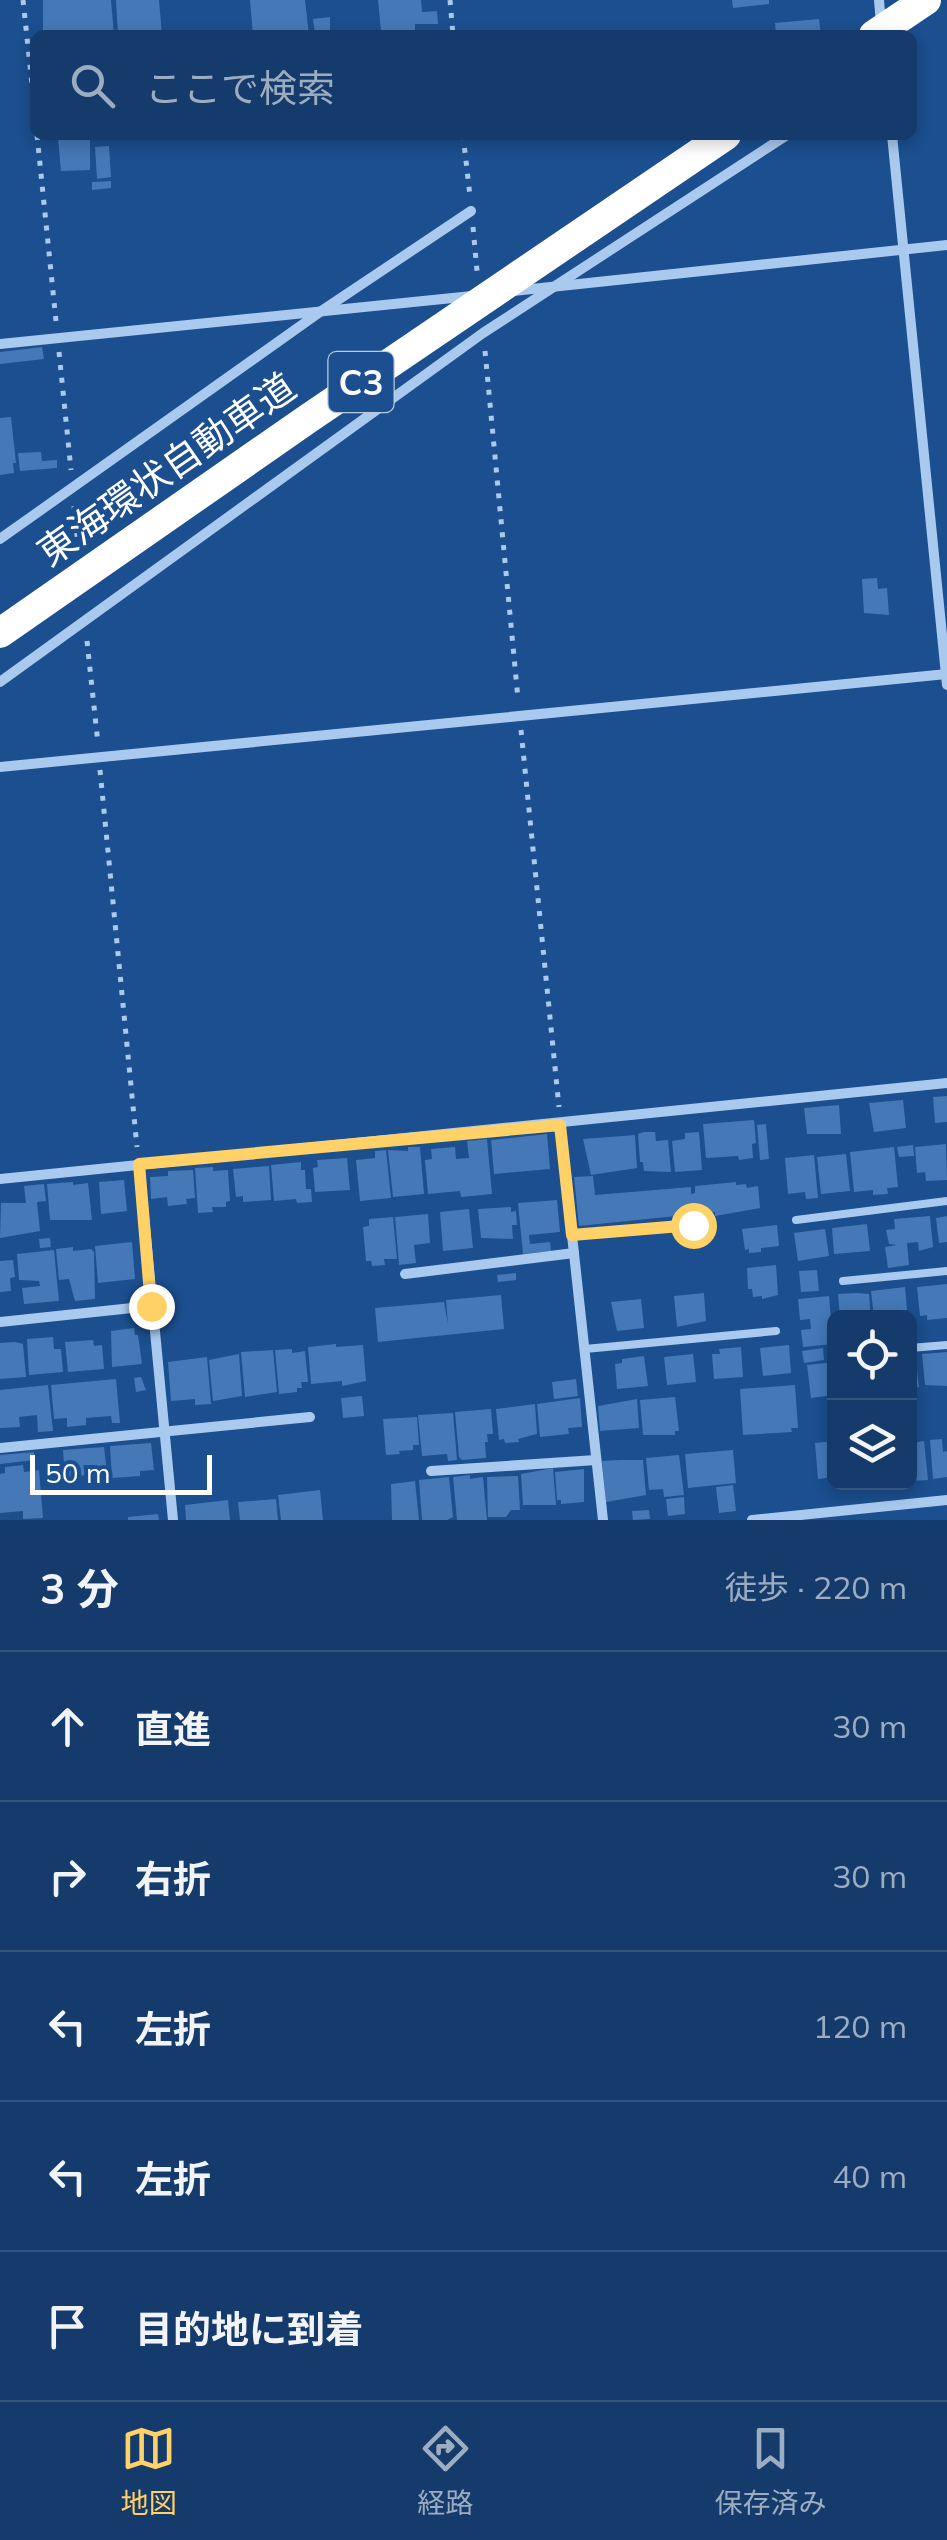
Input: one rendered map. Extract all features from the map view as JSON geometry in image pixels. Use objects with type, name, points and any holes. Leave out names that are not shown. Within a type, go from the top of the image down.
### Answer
[{"type":"highway","points":[[881,30],[926,0]]},
{"type":"highway","name":"東海環状自動車道","points":[[0,633],[719,140]]},
{"type":"street","points":[[878,0],[881,30]]},
{"type":"street","points":[[0,682],[484,333],[779,140]]},
{"type":"street","points":[[893,140],[947,685]]},
{"type":"street","points":[[0,539],[320,312],[471,211]]},
{"type":"street","points":[[0,344],[947,245]]},
{"type":"street","points":[[0,767],[946,674]]},
{"type":"street","points":[[0,1180],[947,1083]]},
{"type":"street","points":[[560,1125],[603,1520]]},
{"type":"street","points":[[139,1164],[174,1520]]},
{"type":"street","points":[[572,1235],[693,1225]]},
{"type":"street","points":[[405,1274],[574,1253]]},
{"type":"street","points":[[0,1322],[151,1306]]},
{"type":"street","points":[[0,1448],[310,1417]]},
{"type":"street","points":[[431,1470],[596,1460]]},
{"type":"street","points":[[752,1520],[805,1518],[947,1500]]},
{"type":"lane","points":[[796,1220],[947,1202]]},
{"type":"lane","points":[[843,1281],[947,1272]]},
{"type":"lane","points":[[585,1349],[776,1331]]},
{"type":"lane","points":[[917,1347],[947,1345]]},
{"type":"path","points":[[24,0],[30,62]]},
{"type":"path","points":[[450,0],[453,30]]},
{"type":"path","points":[[38,140],[80,564]]},
{"type":"path","points":[[464,140],[480,295]]},
{"type":"path","points":[[484,333],[560,1125]]},
{"type":"path","points":[[86,622],[139,1164]]},
{"type":"building","points":[[43,0],[111,0],[114,30],[43,30]]},
{"type":"building","points":[[116,0],[159,0],[162,30],[118,30]]},
{"type":"building","points":[[250,0],[305,0],[308,30],[253,30]]},
{"type":"building","points":[[378,0],[421,0],[422,12],[437,11],[438,24],[415,24],[415,30],[381,30]]},
{"type":"building","points":[[732,0],[769,0],[769,4],[733,8]]},
{"type":"building","points":[[330,17],[330,30],[314,30],[313,19]]},
{"type":"building","points":[[819,19],[820,30],[776,30],[775,23]]},
{"type":"building","points":[[58,140],[90,140],[90,170],[61,171]]},
{"type":"building","points":[[109,146],[111,177],[97,179],[95,147]]},
{"type":"building","points":[[111,181],[111,188],[92,190],[92,182]]},
{"type":"building","points":[[42,347],[44,359],[0,364],[0,352]]},
{"type":"building","points":[[11,417],[16,463],[14,473],[0,475],[0,418]]},
{"type":"building","points":[[41,452],[42,461],[57,460],[57,468],[20,471],[18,453]]},
{"type":"building","points":[[877,578],[878,589],[887,588],[889,615],[864,613],[862,579]]},
{"type":"building","points":[[947,1096],[947,1122],[935,1123],[933,1097]]},
{"type":"building","points":[[903,1100],[906,1128],[874,1132],[869,1103]]},
{"type":"building","points":[[839,1105],[841,1134],[807,1134],[804,1108]]},
{"type":"building","points":[[754,1120],[753,1158],[706,1158],[703,1124]]},
{"type":"building","points":[[766,1124],[769,1159],[760,1160],[757,1125]]},
{"type":"building","points":[[655,1132],[656,1141],[668,1140],[671,1172],[644,1171],[638,1134]]},
{"type":"building","points":[[699,1132],[702,1170],[675,1172],[672,1141],[685,1139],[685,1133]]},
{"type":"building","points":[[547,1134],[550,1169],[494,1174],[491,1140]]},
{"type":"building","points":[[635,1135],[637,1168],[591,1175],[583,1139]]},
{"type":"building","points":[[487,1139],[492,1194],[428,1194],[425,1160],[432,1159],[431,1149],[455,1147],[456,1159],[469,1158],[467,1141]]},
{"type":"building","points":[[946,1144],[947,1180],[926,1181],[925,1172],[917,1173],[915,1147]]},
{"type":"building","points":[[913,1145],[914,1156],[899,1157],[897,1147]]},
{"type":"building","points":[[408,1147],[420,1147],[424,1194],[393,1197],[388,1150],[408,1151]]},
{"type":"building","points":[[894,1147],[898,1187],[887,1188],[888,1194],[873,1195],[873,1190],[854,1192],[850,1152]]},
{"type":"building","points":[[386,1150],[391,1198],[360,1201],[356,1160],[375,1158],[375,1151]]},
{"type":"building","points":[[846,1154],[850,1191],[821,1194],[817,1157]]},
{"type":"building","points":[[814,1155],[818,1198],[806,1199],[805,1192],[788,1194],[785,1158]]},
{"type":"building","points":[[347,1158],[350,1190],[315,1192],[313,1168],[318,1167],[317,1160]]},
{"type":"building","points":[[301,1162],[312,1202],[274,1201],[271,1165]]},
{"type":"building","points":[[269,1166],[271,1200],[243,1202],[243,1196],[236,1197],[233,1169]]},
{"type":"building","points":[[213,1167],[213,1171],[228,1170],[230,1201],[226,1207],[212,1207],[213,1212],[198,1213],[195,1168]]},
{"type":"building","points":[[193,1170],[195,1198],[186,1199],[187,1204],[168,1206],[167,1197],[151,1199],[150,1177],[168,1176],[168,1171]]},
{"type":"building","points":[[593,1176],[595,1195],[691,1187],[691,1194],[695,1193],[695,1186],[736,1182],[746,1184],[747,1188],[758,1186],[760,1208],[715,1216],[715,1212],[579,1226],[574,1177]]},
{"type":"building","points":[[124,1180],[127,1211],[101,1214],[99,1182]]},
{"type":"building","points":[[88,1183],[92,1220],[50,1220],[47,1184]]},
{"type":"building","points":[[44,1184],[46,1201],[37,1202],[40,1231],[0,1238],[1,1203],[26,1203],[24,1186]]},
{"type":"building","points":[[557,1200],[560,1232],[529,1235],[530,1244],[550,1242],[551,1251],[523,1254],[518,1203]]},
{"type":"building","points":[[511,1207],[511,1212],[516,1211],[517,1225],[512,1225],[513,1239],[481,1238],[478,1209]]},
{"type":"building","points":[[469,1209],[473,1248],[443,1251],[440,1212]]},
{"type":"building","points":[[428,1214],[430,1243],[414,1245],[416,1263],[399,1265],[395,1217]]},
{"type":"building","points":[[930,1216],[933,1247],[919,1251],[918,1242],[907,1243],[909,1265],[888,1268],[885,1247],[897,1245],[889,1244],[886,1230],[895,1229],[894,1219]]},
{"type":"building","points":[[947,1216],[947,1242],[939,1243],[936,1218]]},
{"type":"building","points":[[393,1217],[397,1259],[384,1259],[385,1265],[372,1266],[371,1261],[366,1261],[363,1227],[369,1226],[369,1219]]},
{"type":"building","points":[[867,1224],[870,1251],[834,1254],[832,1228]]},
{"type":"building","points":[[777,1225],[779,1246],[761,1248],[761,1252],[745,1250],[742,1229]]},
{"type":"building","points":[[825,1229],[829,1256],[798,1261],[794,1233]]},
{"type":"building","points":[[50,1238],[51,1247],[40,1248],[39,1239]]},
{"type":"building","points":[[132,1242],[135,1279],[98,1283],[95,1246]]},
{"type":"building","points":[[73,1247],[73,1251],[94,1252],[95,1299],[75,1301],[69,1279],[59,1280],[56,1249]]},
{"type":"building","points":[[54,1250],[59,1301],[24,1304],[22,1288],[40,1286],[39,1281],[19,1280],[17,1254]]},
{"type":"building","points":[[13,1260],[15,1277],[10,1278],[11,1291],[0,1292],[0,1261]]},
{"type":"building","points":[[776,1265],[778,1295],[753,1297],[752,1289],[748,1289],[747,1268]]},
{"type":"building","points":[[817,1270],[819,1291],[801,1292],[799,1271]]},
{"type":"building","points":[[516,1273],[516,1280],[498,1282],[497,1275]]},
{"type":"building","points":[[947,1284],[947,1318],[927,1320],[927,1315],[920,1316],[917,1287]]},
{"type":"building","points":[[905,1287],[907,1310],[873,1310],[871,1291]]},
{"type":"building","points":[[704,1293],[706,1321],[677,1327],[674,1296]]},
{"type":"building","points":[[838,1294],[869,1294],[870,1310],[839,1310]]},
{"type":"building","points":[[501,1295],[504,1329],[378,1342],[375,1308],[444,1302],[448,1324],[446,1300]]},
{"type":"building","points":[[829,1296],[827,1345],[803,1347],[801,1330],[811,1329],[810,1319],[800,1320],[798,1299]]},
{"type":"building","points":[[641,1299],[644,1328],[617,1331],[611,1302]]},
{"type":"building","points":[[134,1328],[142,1364],[112,1367],[111,1331]]},
{"type":"building","points":[[53,1337],[54,1349],[61,1349],[63,1372],[29,1375],[27,1339]]},
{"type":"building","points":[[93,1340],[94,1346],[102,1345],[104,1369],[68,1372],[65,1342]]},
{"type":"building","points":[[0,1343],[23,1344],[26,1377],[0,1379]]},
{"type":"building","points":[[363,1345],[366,1381],[342,1386],[342,1381],[311,1384],[308,1347]]},
{"type":"building","points":[[789,1345],[791,1373],[763,1376],[760,1348]]},
{"type":"building","points":[[741,1347],[743,1377],[714,1379],[712,1354],[720,1354],[719,1349]]},
{"type":"building","points":[[823,1348],[824,1360],[804,1363],[802,1351]]},
{"type":"building","points":[[292,1349],[292,1353],[305,1351],[308,1382],[301,1382],[302,1388],[297,1388],[297,1392],[279,1394],[275,1350]]},
{"type":"building","points":[[273,1350],[277,1392],[245,1397],[241,1352]]},
{"type":"building","points":[[947,1352],[947,1386],[925,1385],[922,1354]]},
{"type":"building","points":[[239,1354],[242,1396],[213,1401],[209,1360]]},
{"type":"building","points":[[693,1354],[696,1382],[667,1385],[664,1357]]},
{"type":"building","points":[[644,1356],[648,1386],[617,1389],[615,1364]]},
{"type":"building","points":[[207,1357],[211,1404],[195,1405],[195,1399],[171,1401],[168,1362]]},
{"type":"building","points":[[827,1363],[827,1396],[811,1398],[807,1365]]},
{"type":"building","points":[[141,1377],[146,1390],[136,1392],[134,1378]]},
{"type":"building","points":[[116,1379],[120,1423],[112,1423],[111,1416],[86,1418],[86,1425],[67,1427],[67,1418],[54,1419],[51,1385]]},
{"type":"building","points":[[576,1379],[578,1396],[554,1399],[552,1382]]},
{"type":"building","points":[[48,1385],[53,1431],[38,1432],[37,1415],[19,1417],[20,1427],[0,1428],[0,1390]]},
{"type":"building","points":[[795,1385],[798,1428],[791,1428],[792,1432],[743,1435],[740,1389]]},
{"type":"building","points":[[362,1396],[364,1416],[343,1418],[341,1398]]},
{"type":"building","points":[[675,1397],[679,1431],[675,1435],[643,1435],[640,1400]]},
{"type":"building","points":[[580,1398],[582,1427],[568,1428],[569,1434],[540,1437],[537,1404]]},
{"type":"building","points":[[637,1399],[639,1428],[600,1431],[598,1406]]},
{"type":"building","points":[[535,1404],[537,1434],[518,1439],[519,1442],[499,1440],[496,1409]]},
{"type":"building","points":[[491,1409],[493,1434],[487,1434],[486,1458],[462,1460],[455,1412]]},
{"type":"building","points":[[453,1413],[457,1460],[448,1461],[447,1454],[422,1456],[418,1415]]},
{"type":"building","points":[[417,1417],[419,1445],[413,1445],[413,1450],[399,1451],[400,1454],[386,1455],[383,1419]]},
{"type":"building","points":[[942,1439],[943,1452],[947,1451],[947,1477],[933,1479],[930,1440]]},
{"type":"building","points":[[924,1441],[928,1480],[917,1481],[917,1442]]},
{"type":"building","points":[[827,1442],[827,1478],[818,1479],[815,1443]]},
{"type":"building","points":[[151,1443],[154,1470],[140,1471],[140,1476],[112,1478],[110,1446]]},
{"type":"building","points":[[104,1447],[107,1472],[65,1478],[63,1450]]},
{"type":"building","points":[[733,1450],[736,1483],[688,1488],[685,1454]]},
{"type":"building","points":[[34,1452],[35,1460],[0,1464],[0,1455]]},
{"type":"building","points":[[679,1455],[684,1495],[664,1497],[663,1489],[649,1490],[646,1458]]},
{"type":"building","points":[[643,1460],[646,1495],[606,1502],[602,1461]]},
{"type":"building","points":[[23,1465],[24,1472],[39,1470],[43,1518],[23,1519],[23,1511],[0,1513],[0,1474],[5,1473],[5,1467]]},
{"type":"building","points":[[553,1468],[556,1505],[523,1505],[521,1474]]},
{"type":"building","points":[[584,1469],[584,1502],[561,1504],[557,1500],[555,1472]]},
{"type":"building","points":[[470,1475],[470,1479],[483,1477],[487,1520],[457,1520],[453,1477]]},
{"type":"building","points":[[518,1476],[520,1510],[511,1510],[506,1517],[488,1517],[487,1477]]},
{"type":"building","points":[[449,1477],[453,1517],[422,1520],[419,1480]]},
{"type":"building","points":[[415,1481],[419,1520],[392,1520],[391,1484]]},
{"type":"building","points":[[733,1485],[736,1511],[719,1513],[716,1487]]},
{"type":"building","points":[[320,1490],[323,1520],[281,1520],[278,1495]]},
{"type":"building","points":[[684,1497],[685,1514],[668,1516],[666,1499]]},
{"type":"building","points":[[276,1499],[278,1520],[240,1520],[238,1502]]},
{"type":"building","points":[[228,1500],[230,1520],[186,1520],[185,1505]]},
{"type":"building","points":[[649,1510],[650,1519],[633,1520],[632,1511]]},
{"type":"building","points":[[158,1514],[159,1520],[128,1520],[128,1517]]},
{"type":"route","points":[[151,1306],[139,1164],[560,1125],[572,1235],[693,1225]]}]
